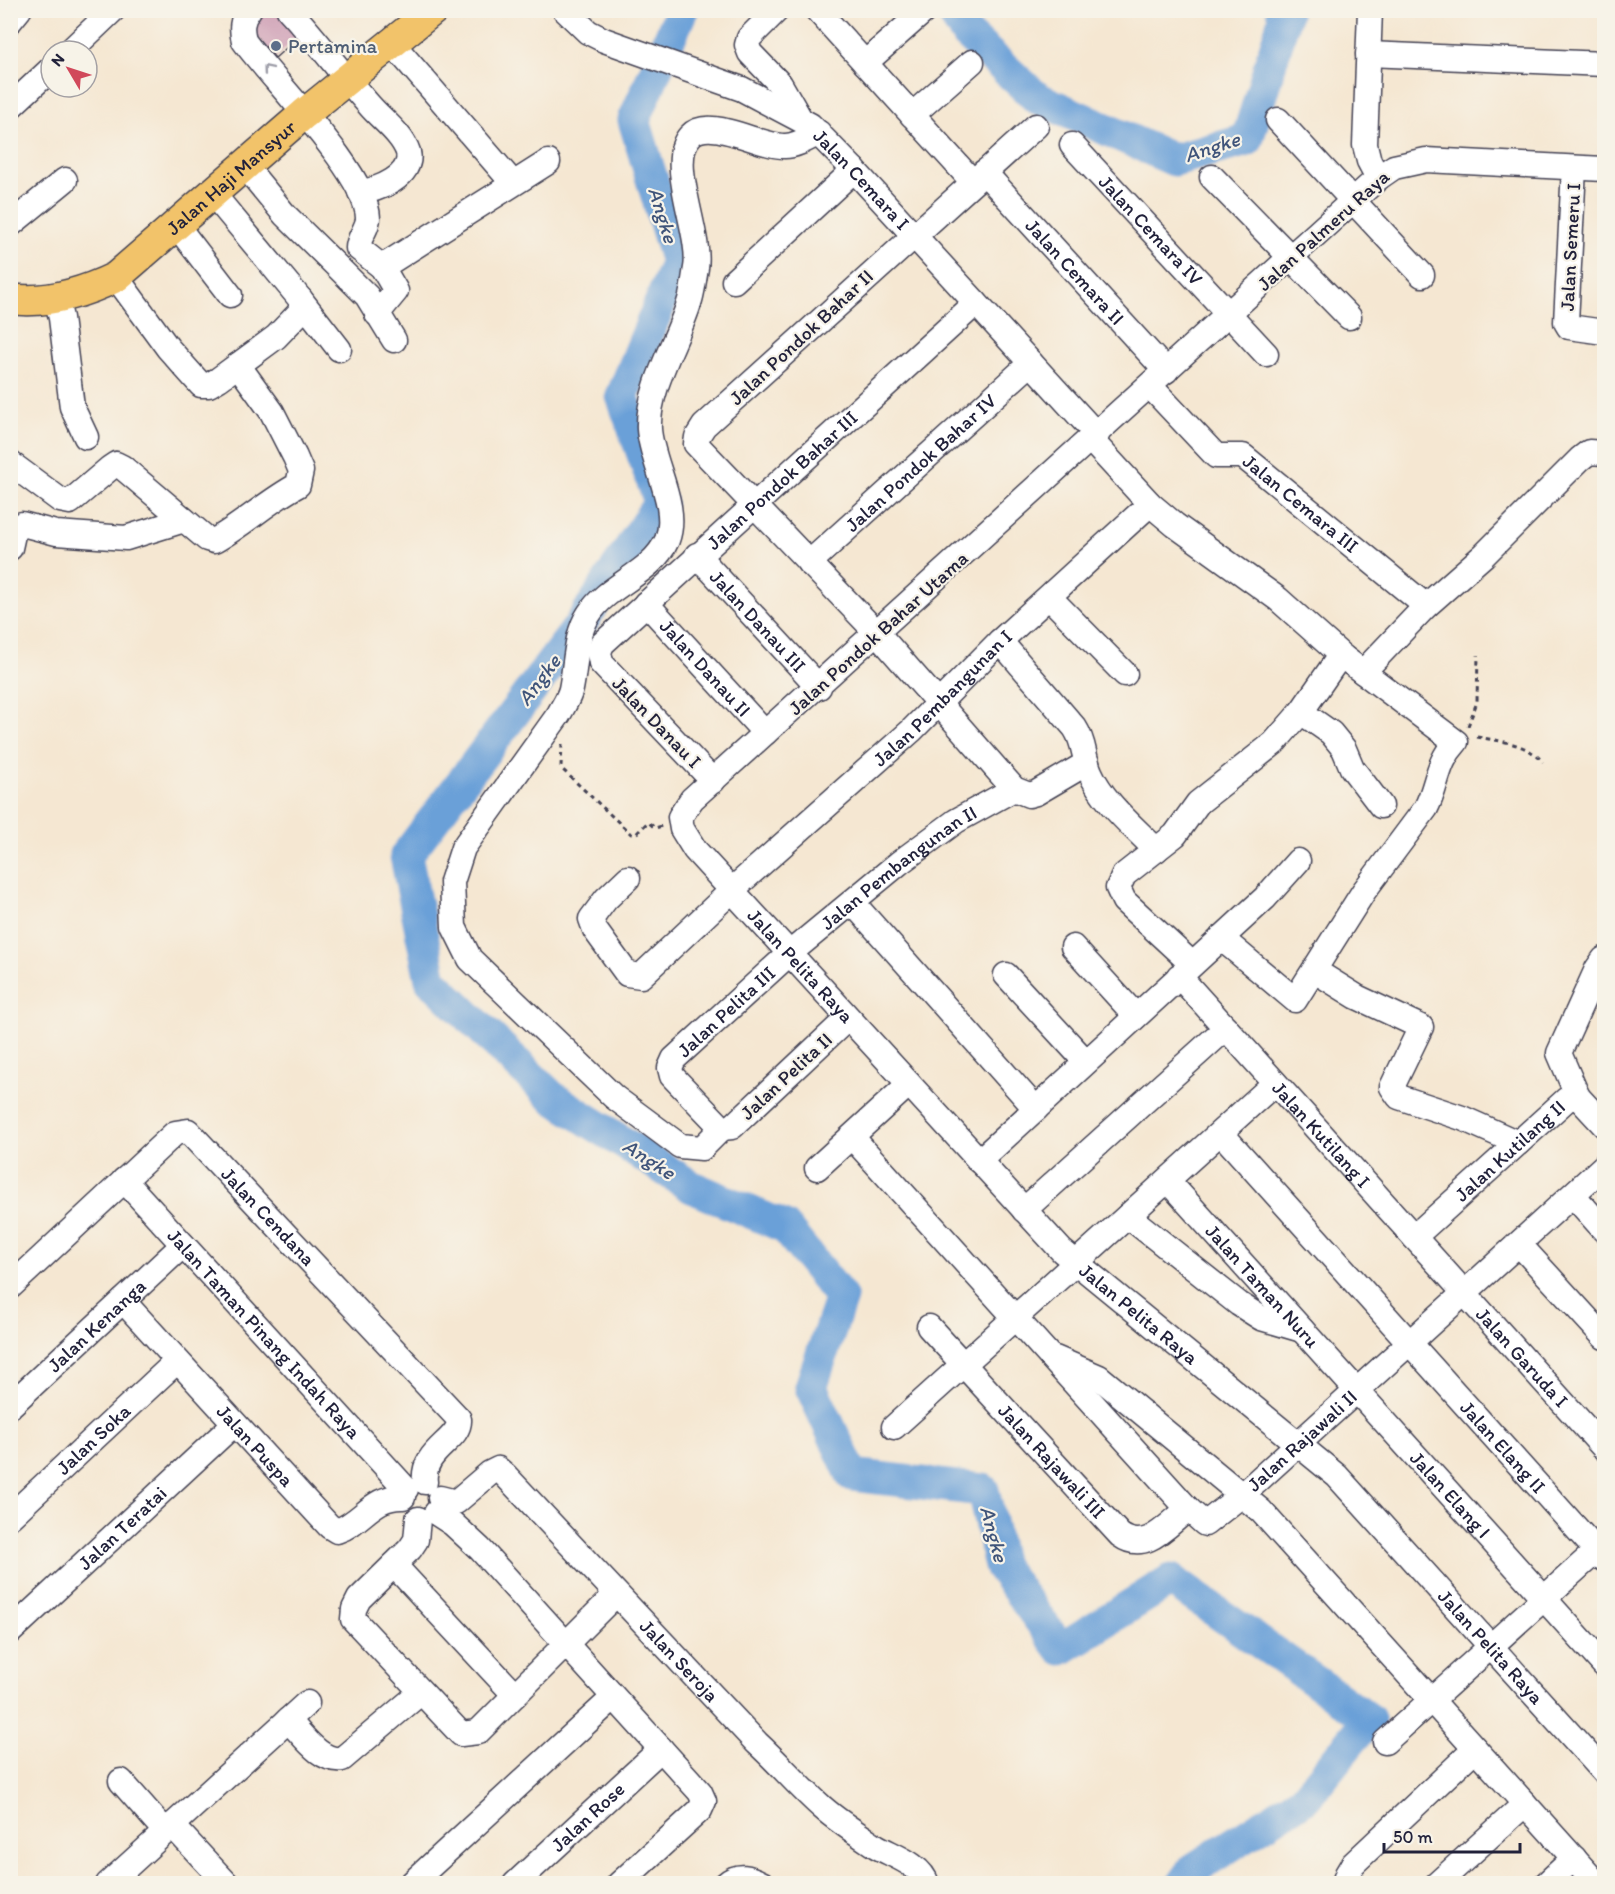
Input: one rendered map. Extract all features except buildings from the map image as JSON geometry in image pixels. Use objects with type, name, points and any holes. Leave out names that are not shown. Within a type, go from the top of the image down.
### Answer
[{"type":"main road","name":"Jalan Haji Mansyur","points":[[10,299],[56,298],[92,288],[116,277],[304,114],[433,10]]},
{"type":"street","points":[[10,21],[19,10]]},
{"type":"street","points":[[82,39],[112,10]]},
{"type":"street","points":[[249,10],[243,21],[244,41],[304,114],[360,192],[368,220],[358,248],[382,267],[396,291],[377,314]]},
{"type":"street","points":[[289,10],[388,124],[408,152],[407,165],[397,177],[383,188],[360,192]]},
{"type":"street","name":"Jalan Cemara I","points":[[565,10],[588,32],[639,54],[765,99],[809,126],[854,170],[1031,363],[1150,504],[1278,599],[1343,657],[1456,742],[1440,764],[1432,796],[1425,808],[1364,891],[1315,971]]},
{"type":"street","points":[[722,1128],[702,1148],[680,1146],[645,1122],[584,1069],[470,958],[454,927],[452,882],[463,848],[547,730],[570,692],[582,629],[589,614],[599,603],[650,563],[667,540],[670,517],[649,429],[657,383],[690,300],[698,254],[682,167],[683,147],[691,135],[702,128],[719,129],[760,142],[786,147],[809,126],[780,84],[750,53],[747,45],[749,38],[777,10]]},
{"type":"street","name":"Jalan Cemara II","points":[[817,10],[912,115],[979,177],[1158,379]]},
{"type":"street","points":[[1370,10],[1365,145],[1368,161],[1378,178]]},
{"type":"street","points":[[865,63],[924,11]]},
{"type":"street","points":[[391,42],[512,182]]},
{"type":"street","points":[[1368,54],[1605,64]]},
{"type":"street","points":[[912,115],[972,62]]},
{"type":"street","points":[[14,96],[39,78]]},
{"type":"street","points":[[1278,120],[1422,276]]},
{"type":"street","name":"Jalan Pondok Bahar II","points":[[753,505],[696,444],[697,437],[704,426],[913,234],[1036,126]]},
{"type":"street","name":"Jalan Cemara IV","points":[[1072,145],[1266,354]]},
{"type":"street","name":"Jalan Palmeru Raya","points":[[1094,438],[1378,178],[1394,167],[1426,160],[1605,170]]},
{"type":"street","points":[[382,267],[512,182],[548,162]]},
{"type":"street","points":[[245,166],[285,215],[367,296],[394,340]]},
{"type":"street","name":"Jalan Semeru I","points":[[1574,168],[1566,321],[1569,327],[1574,329],[1604,332]]},
{"type":"street","points":[[734,281],[854,170]]},
{"type":"street","points":[[1212,177],[1349,317]]},
{"type":"street","points":[[10,225],[65,180]]},
{"type":"street","points":[[213,194],[339,349]]},
{"type":"street","points":[[177,226],[230,294]]},
{"type":"street","points":[[116,277],[168,348],[201,384],[209,385],[276,337],[301,311],[301,300]]},
{"type":"street","points":[[56,298],[61,318],[72,407],[86,437]]},
{"type":"street","name":"Jalan Pondok Bahar III","points":[[600,663],[599,652],[602,644],[976,303]]},
{"type":"street","name":"Jalan Pondok Bahar IV","points":[[809,563],[1031,363]]},
{"type":"street","points":[[10,463],[60,500],[70,502],[116,464],[122,466],[207,539],[214,541],[238,526],[272,499],[298,485],[301,471],[272,412],[238,365]]},
{"type":"street","name":"Jalan Cemara III","points":[[1158,379],[1216,456],[1243,456],[1426,606]]},
{"type":"street","name":"Jalan Pondok Bahar Utama","points":[[684,808],[1094,438]]},
{"type":"street","points":[[1363,672],[1426,606],[1484,555],[1580,459],[1589,452],[1605,453]]},
{"type":"street","name":"Jalan Pembangunan I","points":[[628,878],[606,899],[591,919],[595,930],[627,974],[634,977],[641,976],[732,890],[911,731],[1000,641],[1150,504]]},
{"type":"street","points":[[753,505],[878,634],[1014,789],[1029,795],[1036,793],[1087,763]]},
{"type":"street","points":[[10,548],[14,530],[22,524],[56,533],[126,538],[182,518]]},
{"type":"street","name":"Jalan Danau III","points":[[698,555],[819,687]]},
{"type":"street","points":[[1049,597],[1125,674]]},
{"type":"street","name":"Jalan Danau II","points":[[646,603],[765,733]]},
{"type":"street","points":[[1000,641],[1075,728],[1084,741],[1089,771],[1110,801],[1156,850],[1175,835],[1198,803],[1274,743],[1301,712],[1335,663],[1343,657]]},
{"type":"street","name":"Jalan Danau I","points":[[600,663],[713,781]]},
{"type":"street","points":[[1301,712],[1331,733],[1344,749],[1352,768],[1381,806]]},
{"type":"street","name":"Jalan Pembangunan II","points":[[790,954],[899,863],[956,821],[1014,789]]},
{"type":"street","name":"Jalan Pelita Raya","points":[[684,808],[680,817],[688,840],[1024,1210],[1076,1264],[1337,1476],[1605,1772]]},
{"type":"street","name":"Jalan Kutilang I","points":[[1156,850],[1124,875],[1119,893],[1124,902],[1186,970],[1226,1028],[1464,1293]]},
{"type":"street","points":[[979,1161],[1265,898],[1298,861]]},
{"type":"street","points":[[853,903],[1036,1109]]},
{"type":"street","points":[[1221,938],[1295,1000],[1315,971],[1357,997],[1421,1027],[1392,1087],[1399,1097],[1462,1118],[1518,1143]]},
{"type":"street","points":[[1073,947],[1136,1016]]},
{"type":"street","name":"Jalan Pelita III","points":[[696,1101],[672,1076],[670,1068],[674,1059],[790,954]]},
{"type":"street","points":[[1578,1097],[1559,1053],[1597,969],[1605,960]]},
{"type":"street","points":[[1006,975],[1086,1062]]},
{"type":"street","name":"Jalan Pelita II","points":[[696,1101],[722,1128],[732,1127],[849,1018]]},
{"type":"street","points":[[1024,1210],[1226,1028]]},
{"type":"street","points":[[894,1427],[1275,1083]]},
{"type":"street","points":[[817,1168],[909,1084]]},
{"type":"street","name":"Jalan Kutilang II","points":[[1414,1237],[1566,1098],[1578,1097],[1605,1125]]},
{"type":"street","name":"Jalan Cendana","points":[[10,1287],[175,1132],[181,1130],[194,1136],[459,1419],[458,1428],[427,1461],[421,1500]]},
{"type":"street","name":"Jalan Elang II","points":[[1221,1133],[1602,1551]]},
{"type":"street","name":"Jalan Rajawali II","points":[[852,1137],[1188,1509],[1205,1524],[1242,1494],[1605,1166]]},
{"type":"street","name":"Jalan Taman Pinang Indah Raya","points":[[124,1180],[421,1500],[453,1524],[480,1549],[700,1792],[704,1801],[700,1810],[619,1884]]},
{"type":"street","name":"Jalan Taman Nuru","points":[[1168,1180],[1357,1390]]},
{"type":"street","points":[[1573,1195],[1605,1230]]},
{"type":"street","points":[[1128,1216],[1239,1304],[1261,1318],[1302,1330]]},
{"type":"street","points":[[1519,1244],[1605,1337]]},
{"type":"street","name":"Jalan Kenanga","points":[[10,1406],[183,1245]]},
{"type":"street","points":[[1239,1304],[1258,1281]]},
{"type":"street","name":"Jalan Garuda I","points":[[1464,1293],[1605,1448]]},
{"type":"street","name":"Jalan Puspa","points":[[123,1301],[329,1526],[337,1531],[346,1528],[379,1501],[390,1497],[421,1500]]},
{"type":"street","name":"Jalan Rajawali III","points":[[929,1327],[1120,1535],[1138,1544],[1148,1540],[1188,1509]]},
{"type":"street","points":[[1049,1356],[1099,1377],[1242,1494],[1283,1532],[1597,1884]]},
{"type":"street","name":"Jalan Soka","points":[[10,1516],[177,1361]]},
{"type":"street","name":"Jalan Elang I","points":[[1357,1390],[1605,1665]]},
{"type":"street","name":"Jalan Teratai","points":[[10,1632],[234,1424]]},
{"type":"street","name":"Jalan Seroja","points":[[421,1500],[456,1502],[498,1469],[813,1799],[843,1824],[920,1871],[927,1884]]},
{"type":"street","points":[[421,1500],[416,1540],[359,1599],[353,1619],[454,1729],[465,1735],[478,1732],[616,1594]]},
{"type":"street","points":[[1385,1742],[1544,1598],[1602,1551]]},
{"type":"street","points":[[394,1565],[515,1695]]},
{"type":"street","points":[[288,1720],[320,1753],[332,1760],[342,1759],[420,1693]]},
{"type":"street","points":[[411,1884],[613,1698]]},
{"type":"street","points":[[117,1880],[168,1828],[307,1703]]},
{"type":"street","name":"Jalan Rose","points":[[515,1884],[661,1749]]},
{"type":"street","points":[[1344,1884],[1353,1864],[1475,1749]]},
{"type":"street","points":[[121,1781],[227,1884]]},
{"type":"street","points":[[1437,1884],[1525,1804]]},
{"type":"street","points":[[1546,1884],[1574,1858]]},
{"type":"street","points":[[726,1884],[731,1880],[748,1876],[763,1884]]},
{"type":"path","points":[[1468,728],[1477,702],[1478,655]]},
{"type":"path","points":[[547,730],[563,745],[561,766],[563,770],[631,834],[636,834],[648,822],[655,828],[660,827],[684,808]]},
{"type":"path","points":[[1470,736],[1523,747],[1533,751],[1543,762]]},
{"type":"waterway","name":"Angke","points":[[682,10],[634,120],[677,262],[622,396],[660,502],[578,628],[406,856],[431,980],[552,1097],[692,1187],[785,1227],[841,1297],[811,1387],[852,1475],[983,1490],[1000,1566],[1061,1649],[1171,1580],[1369,1719],[1306,1797],[1194,1869],[1183,1884]]},
{"type":"waterway","name":"Angke","points":[[951,10],[966,33],[1037,98],[1174,160],[1247,140],[1285,16],[1282,10]]},
{"type":"place","name":"Pertamina","points":[[276,46]]}]
